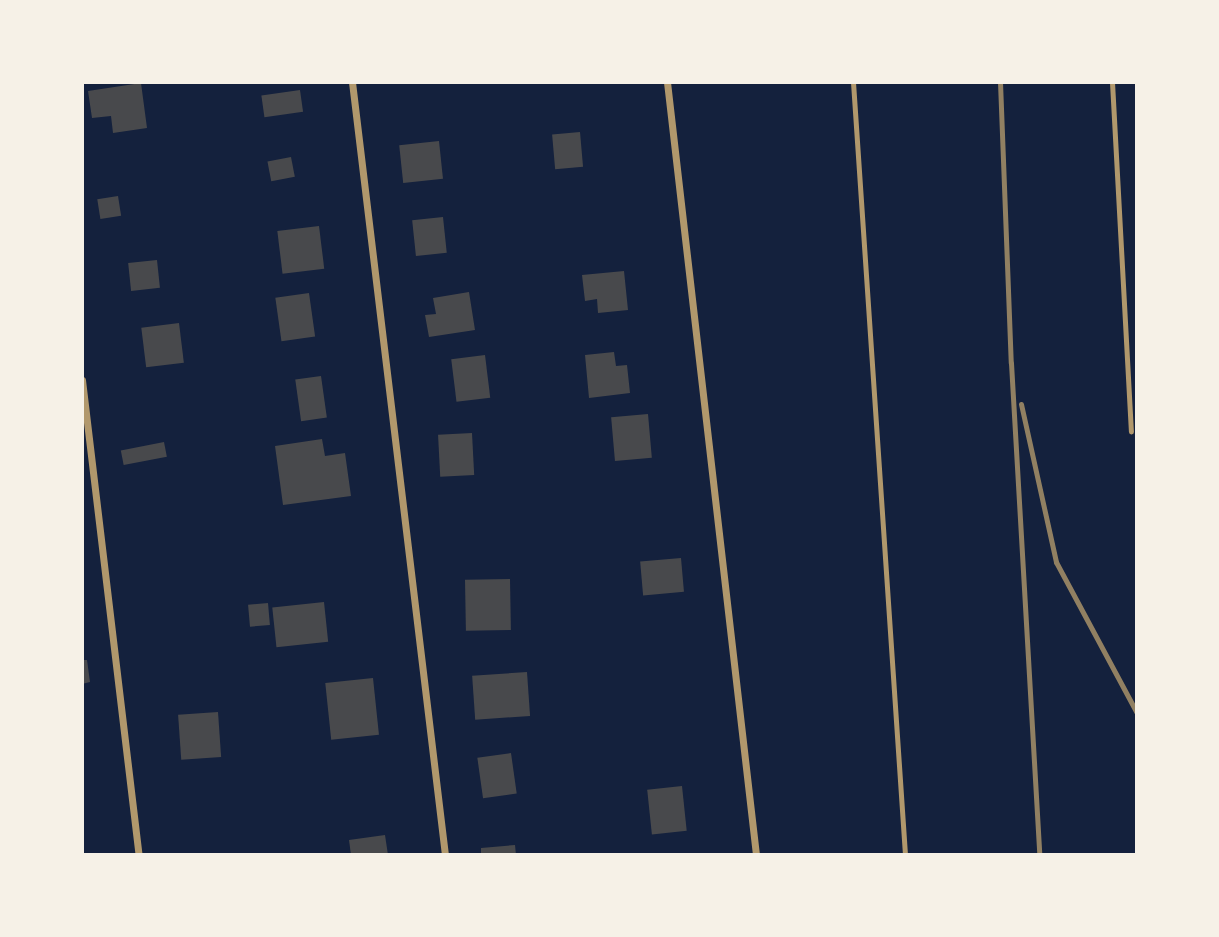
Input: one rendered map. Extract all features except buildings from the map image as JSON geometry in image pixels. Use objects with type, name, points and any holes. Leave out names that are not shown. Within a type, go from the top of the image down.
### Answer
[{"type":"street","points":[[352,82],[445,855]]},
{"type":"street","points":[[667,82],[755,855]]},
{"type":"street","points":[[82,380],[139,855]]},
{"type":"lane","points":[[853,82],[905,855]]},
{"type":"lane","points":[[1112,82],[1131,431]]},
{"type":"railway","points":[[1000,82],[1011,363],[1039,855]]},
{"type":"railway","points":[[1021,404],[1056,562],[1137,713]]}]
